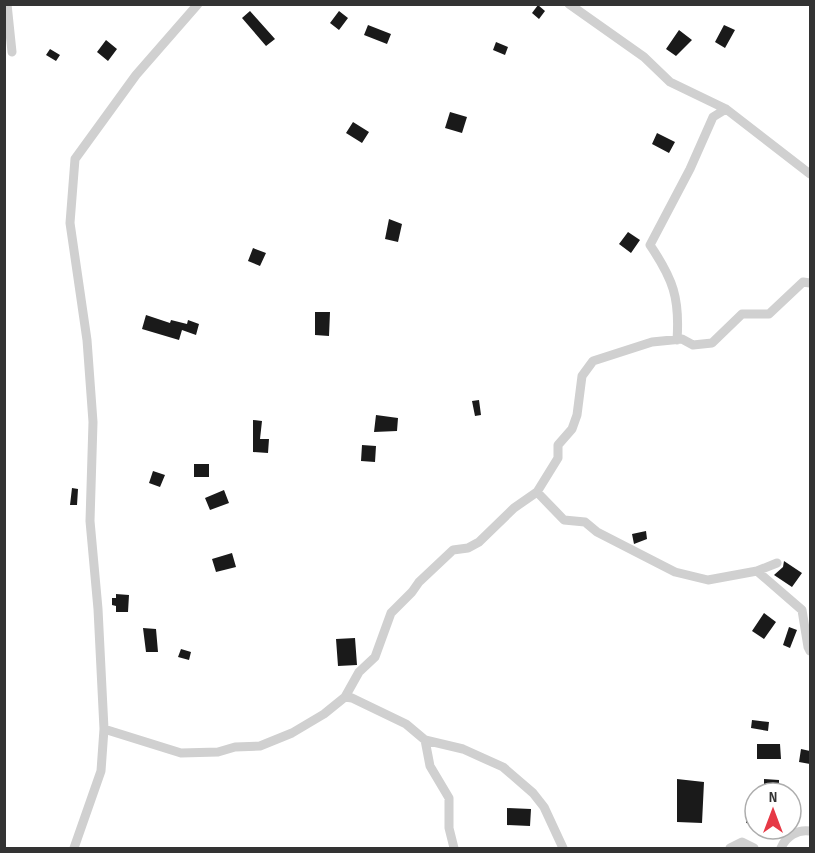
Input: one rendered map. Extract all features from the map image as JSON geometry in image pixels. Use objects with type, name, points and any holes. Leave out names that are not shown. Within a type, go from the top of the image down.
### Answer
[{"type":"street","points":[[7,4],[12,52]]},
{"type":"street","points":[[74,849],[101,771],[104,729],[99,609],[90,521],[92,411],[87,340],[70,223],[75,159],[136,75],[198,4]]},
{"type":"street","points":[[569,4],[644,57],[670,82],[726,109],[810,174]]},
{"type":"street","points":[[677,340],[679,313],[669,273],[650,245],[690,169],[713,117],[726,109]]},
{"type":"street","points":[[104,729],[181,753],[218,752],[235,747],[260,746],[292,733],[324,714],[345,697],[359,672],[375,657],[391,613],[419,582],[453,550],[468,548],[479,542],[514,508],[537,492],[558,458],[558,445],[572,429],[577,415],[582,376],[593,362],[652,342],[677,340],[693,345],[712,343],[742,314],[769,314],[803,282],[810,283]]},
{"type":"street","points":[[537,492],[564,520],[585,522],[597,532],[675,572],[708,580],[757,571],[777,563]]},
{"type":"street","points":[[757,571],[802,610],[807,647],[810,651]]},
{"type":"street","points":[[345,697],[372,706],[406,724],[425,740],[463,749],[503,767],[533,793],[544,807],[563,849]]},
{"type":"street","points":[[425,740],[430,766],[449,798],[448,828],[454,849]]},
{"type":"street","points":[[781,849],[790,836],[800,830],[810,831]]},
{"type":"street","points":[[730,849],[742,842],[754,849]]},
{"type":"building","points":[[538,5],[545,11],[539,19],[532,13]]},
{"type":"building","points":[[250,11],[275,39],[266,46],[242,18]]},
{"type":"building","points":[[339,11],[348,18],[339,30],[330,23]]},
{"type":"building","points":[[368,25],[391,34],[387,44],[364,35]]},
{"type":"building","points":[[724,25],[735,30],[725,48],[715,42]]},
{"type":"building","points":[[679,30],[692,40],[676,56],[666,49]]},
{"type":"building","points":[[106,40],[117,49],[108,61],[97,52]]},
{"type":"building","points":[[496,42],[508,47],[505,55],[493,50]]},
{"type":"building","points":[[50,49],[60,55],[56,61],[46,55]]},
{"type":"building","points":[[450,112],[467,117],[462,133],[445,128]]},
{"type":"building","points":[[353,122],[369,132],[362,143],[346,133]]},
{"type":"building","points":[[657,133],[675,142],[669,153],[652,144]]},
{"type":"building","points":[[389,219],[402,224],[398,242],[385,239]]},
{"type":"building","points":[[628,232],[640,240],[631,253],[619,244]]},
{"type":"building","points":[[253,248],[266,253],[260,266],[248,261]]},
{"type":"building","points":[[315,312],[330,312],[329,336],[315,335]]},
{"type":"building","points":[[146,315],[170,323],[171,320],[187,324],[188,320],[199,324],[196,335],[182,330],[179,340],[142,329]]},
{"type":"building","points":[[479,400],[481,415],[475,416],[472,401]]},
{"type":"building","points":[[376,415],[398,418],[397,431],[374,432]]},
{"type":"building","points":[[253,420],[262,421],[260,439],[269,439],[268,453],[253,452]]},
{"type":"building","points":[[362,445],[376,446],[375,462],[361,461]]},
{"type":"building","points":[[194,464],[209,464],[209,477],[194,477]]},
{"type":"building","points":[[153,471],[165,475],[160,487],[149,483]]},
{"type":"building","points":[[72,488],[78,489],[77,505],[70,505]]},
{"type":"building","points":[[224,490],[229,503],[210,510],[205,498]]},
{"type":"building","points":[[646,531],[647,539],[634,544],[632,534]]},
{"type":"building","points":[[232,553],[236,567],[216,572],[212,559]]},
{"type":"building","points":[[784,561],[802,573],[792,587],[774,575],[783,567]]},
{"type":"building","points":[[116,594],[129,595],[128,612],[116,612],[116,606],[112,605],[112,598],[116,598]]},
{"type":"building","points":[[764,613],[776,622],[764,639],[752,631]]},
{"type":"building","points":[[789,627],[797,630],[790,648],[783,645]]},
{"type":"building","points":[[143,628],[156,629],[158,652],[146,652]]},
{"type":"building","points":[[355,638],[357,665],[338,666],[336,639]]},
{"type":"building","points":[[181,649],[191,652],[189,660],[178,657]]},
{"type":"building","points":[[752,720],[769,722],[768,731],[751,728]]},
{"type":"building","points":[[757,744],[780,744],[781,759],[757,759]]},
{"type":"building","points":[[801,749],[810,751],[810,764],[799,762]]},
{"type":"building","points":[[677,779],[704,782],[702,823],[677,822]]},
{"type":"building","points":[[507,808],[531,809],[530,826],[507,825]]}]
